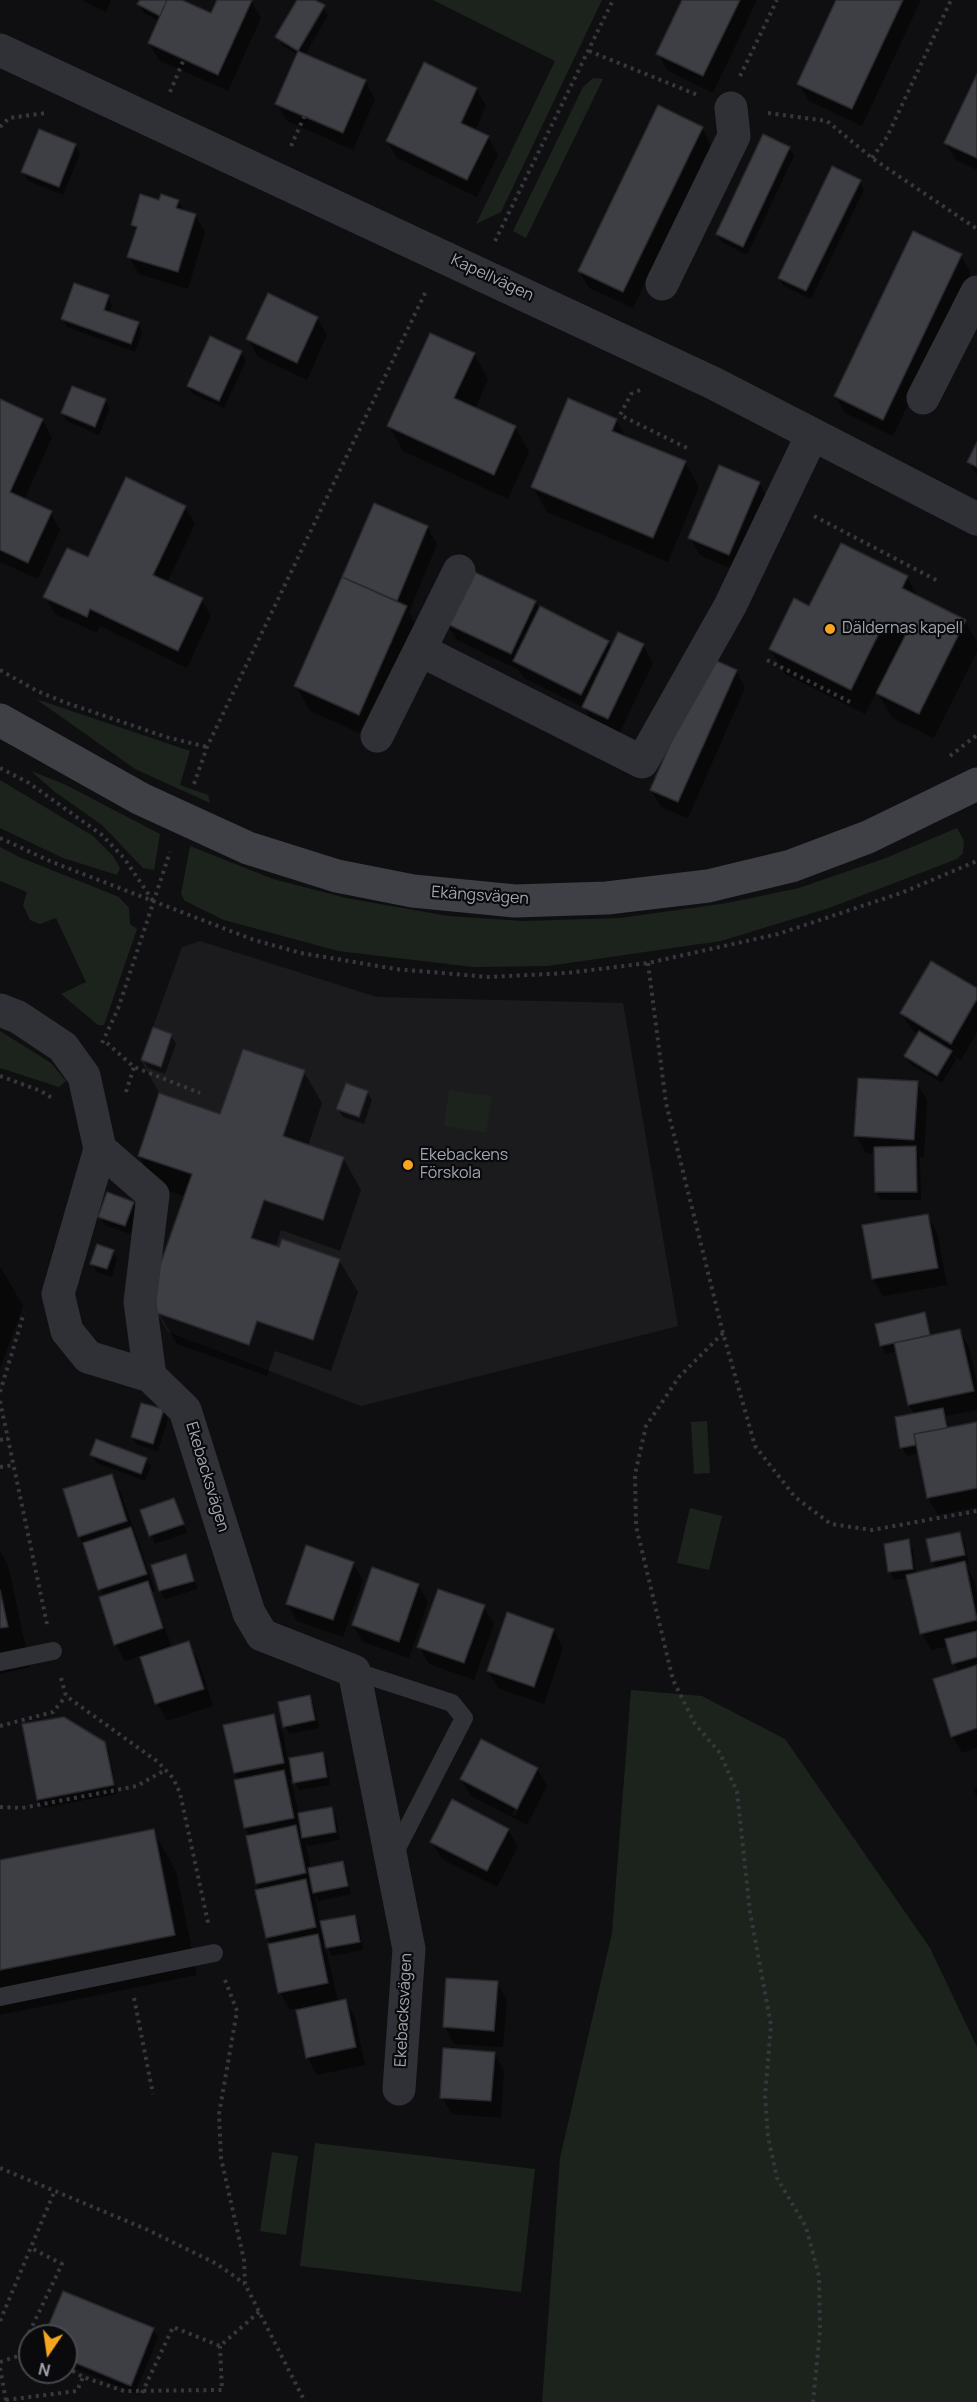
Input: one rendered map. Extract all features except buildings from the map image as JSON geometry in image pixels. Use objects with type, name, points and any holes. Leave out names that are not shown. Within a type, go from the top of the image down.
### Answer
[{"type":"street","name":"Kapellvägen","points":[[0,50],[458,261],[662,358],[977,519]]},
{"type":"street","points":[[662,284],[734,136],[731,108]]},
{"type":"street","points":[[923,398],[977,292]]},
{"type":"street","points":[[420,650],[642,762],[730,606],[812,435]]},
{"type":"street","points":[[377,736],[459,571]]},
{"type":"street","name":"Ekängsvägen","points":[[0,720],[141,800],[248,848],[337,876],[413,891],[515,901],[607,897],[708,886],[791,866],[878,832],[977,784]]},
{"type":"street","name":"Ekebacksvägen","points":[[0,1010],[18,1017],[63,1047],[79,1069],[84,1076],[100,1149],[58,1294],[67,1331],[88,1357],[150,1376],[186,1410],[249,1613],[262,1635],[354,1671],[408,1949],[399,2089]]},
{"type":"street","points":[[100,1149],[153,1195],[140,1302],[150,1376]]},
{"type":"lane","points":[[0,1662],[53,1651]]},
{"type":"lane","name":"Ekebacksvägen","points":[[354,1671],[452,1703],[464,1718],[390,1860]]},
{"type":"lane","points":[[0,1997],[214,1953]]},
{"type":"path","points":[[193,789],[207,747],[435,273],[497,240],[613,0]]},
{"type":"path","points":[[731,108],[736,86],[777,0]]},
{"type":"path","points":[[872,158],[888,137],[951,0]]},
{"type":"path","points":[[589,51],[731,108],[827,121],[872,158],[977,230]]},
{"type":"path","points":[[0,127],[9,118],[50,112]]},
{"type":"path","points":[[662,358],[650,384],[632,394],[620,415],[689,449]]},
{"type":"path","points":[[781,499],[938,581]]},
{"type":"path","points":[[767,660],[852,703]]},
{"type":"path","points":[[0,670],[37,691],[64,702],[166,737],[207,747]]},
{"type":"path","points":[[0,768],[29,783],[102,835],[124,858],[154,903]]},
{"type":"path","points":[[0,838],[18,848],[154,903],[254,940],[301,953],[395,969],[489,977],[567,973],[648,963],[778,934],[901,892],[977,861]]},
{"type":"path","points":[[154,903],[174,841]]},
{"type":"path","points":[[648,963],[666,1103],[723,1333],[755,1446],[795,1497],[831,1524],[872,1530],[977,1511]]},
{"type":"path","points":[[95,1032],[134,1067],[200,1093]]},
{"type":"path","points":[[124,1097],[134,1067]]},
{"type":"path","points":[[0,1076],[41,1091],[56,1101]]},
{"type":"path","points":[[723,1333],[679,1377],[646,1426],[635,1474],[636,1526],[673,1680],[695,1724],[720,1753],[737,1792],[750,1912],[771,2025],[765,2096],[768,2137],[777,2178],[806,2227],[819,2276],[820,2331],[813,2402]]},
{"type":"path","points":[[0,1401],[53,1651],[66,1696],[158,1762],[180,1793],[214,1953],[237,2011],[220,2125],[221,2158],[244,2260],[245,2284],[306,2402]]},
{"type":"path","points":[[0,1440],[8,1438]]},
{"type":"path","points":[[0,1467],[13,1465]]},
{"type":"path","points":[[0,1726],[53,1712],[66,1696]]},
{"type":"path","points":[[0,1807],[22,1808],[137,1786],[165,1770]]},
{"type":"path","points":[[129,1971],[153,2094]]},
{"type":"path","points":[[0,2168],[55,2190],[207,2259],[245,2284]]},
{"type":"path","points":[[0,2321],[55,2190]]},
{"type":"path","points":[[0,2362],[18,2356],[62,2264],[31,2248]]},
{"type":"path","points":[[220,2346],[259,2312]]},
{"type":"path","points":[[142,2393],[173,2327],[220,2346]]},
{"type":"path","points":[[78,2374],[124,2391],[142,2393],[222,2390],[220,2346]]},
{"type":"path","points":[[0,2368],[6,2401],[77,2391],[83,2377]]},
{"type":"shaded area","points":[[433,0],[602,0],[501,212],[476,224],[555,61]]},
{"type":"shaded area","points":[[593,78],[603,79],[526,238],[513,231],[583,87]]},
{"type":"shaded area","points":[[36,699],[190,751],[180,785],[208,795],[210,803],[135,769]]},
{"type":"shaded area","points":[[31,771],[64,784],[160,834],[154,870],[143,868],[102,825],[55,792]]},
{"type":"shaded area","points":[[0,780],[93,836],[113,856],[120,868],[117,875],[63,858],[0,828]]},
{"type":"shaded area","points":[[957,828],[964,841],[963,853],[957,859],[829,908],[721,941],[548,966],[473,967],[338,951],[224,920],[185,901],[181,894],[190,846],[273,879],[346,898],[448,916],[523,921],[620,918],[727,903],[799,888],[886,858]]},
{"type":"shaded area","points":[[0,847],[19,857],[119,897],[129,908],[130,924],[137,929],[104,1025],[98,1025],[61,994],[86,982],[56,918],[40,924],[30,920],[23,905],[27,892],[0,881]]},
{"type":"shaded area","name":"Ekebackens Förskola","points":[[200,941],[377,997],[623,1003],[678,1326],[361,1406],[168,1332],[157,1313],[192,1175],[138,1156],[159,1093],[141,1060],[182,947]]},
{"type":"shaded area","points":[[0,1031],[51,1063],[66,1081],[59,1087],[0,1068]]},
{"type":"shaded area","points":[[449,1090],[492,1096],[486,1133],[444,1126]]},
{"type":"shaded area","points":[[707,1421],[710,1473],[694,1474],[691,1422]]},
{"type":"shaded area","points":[[690,1508],[722,1516],[709,1570],[677,1563]]},
{"type":"shaded area","points":[[631,1690],[702,1696],[785,1739],[930,1948],[977,2047],[977,2402],[542,2402],[560,2158],[612,1933]]},
{"type":"shaded area","points":[[315,2143],[535,2169],[521,2292],[300,2266]]},
{"type":"shaded area","points":[[272,2152],[298,2156],[286,2235],[260,2231]]},
{"type":"place","name":"Däldernas kapell","points":[[830,629]]},
{"type":"place","name":"Ekebackens Förskola","points":[[408,1165]]}]
